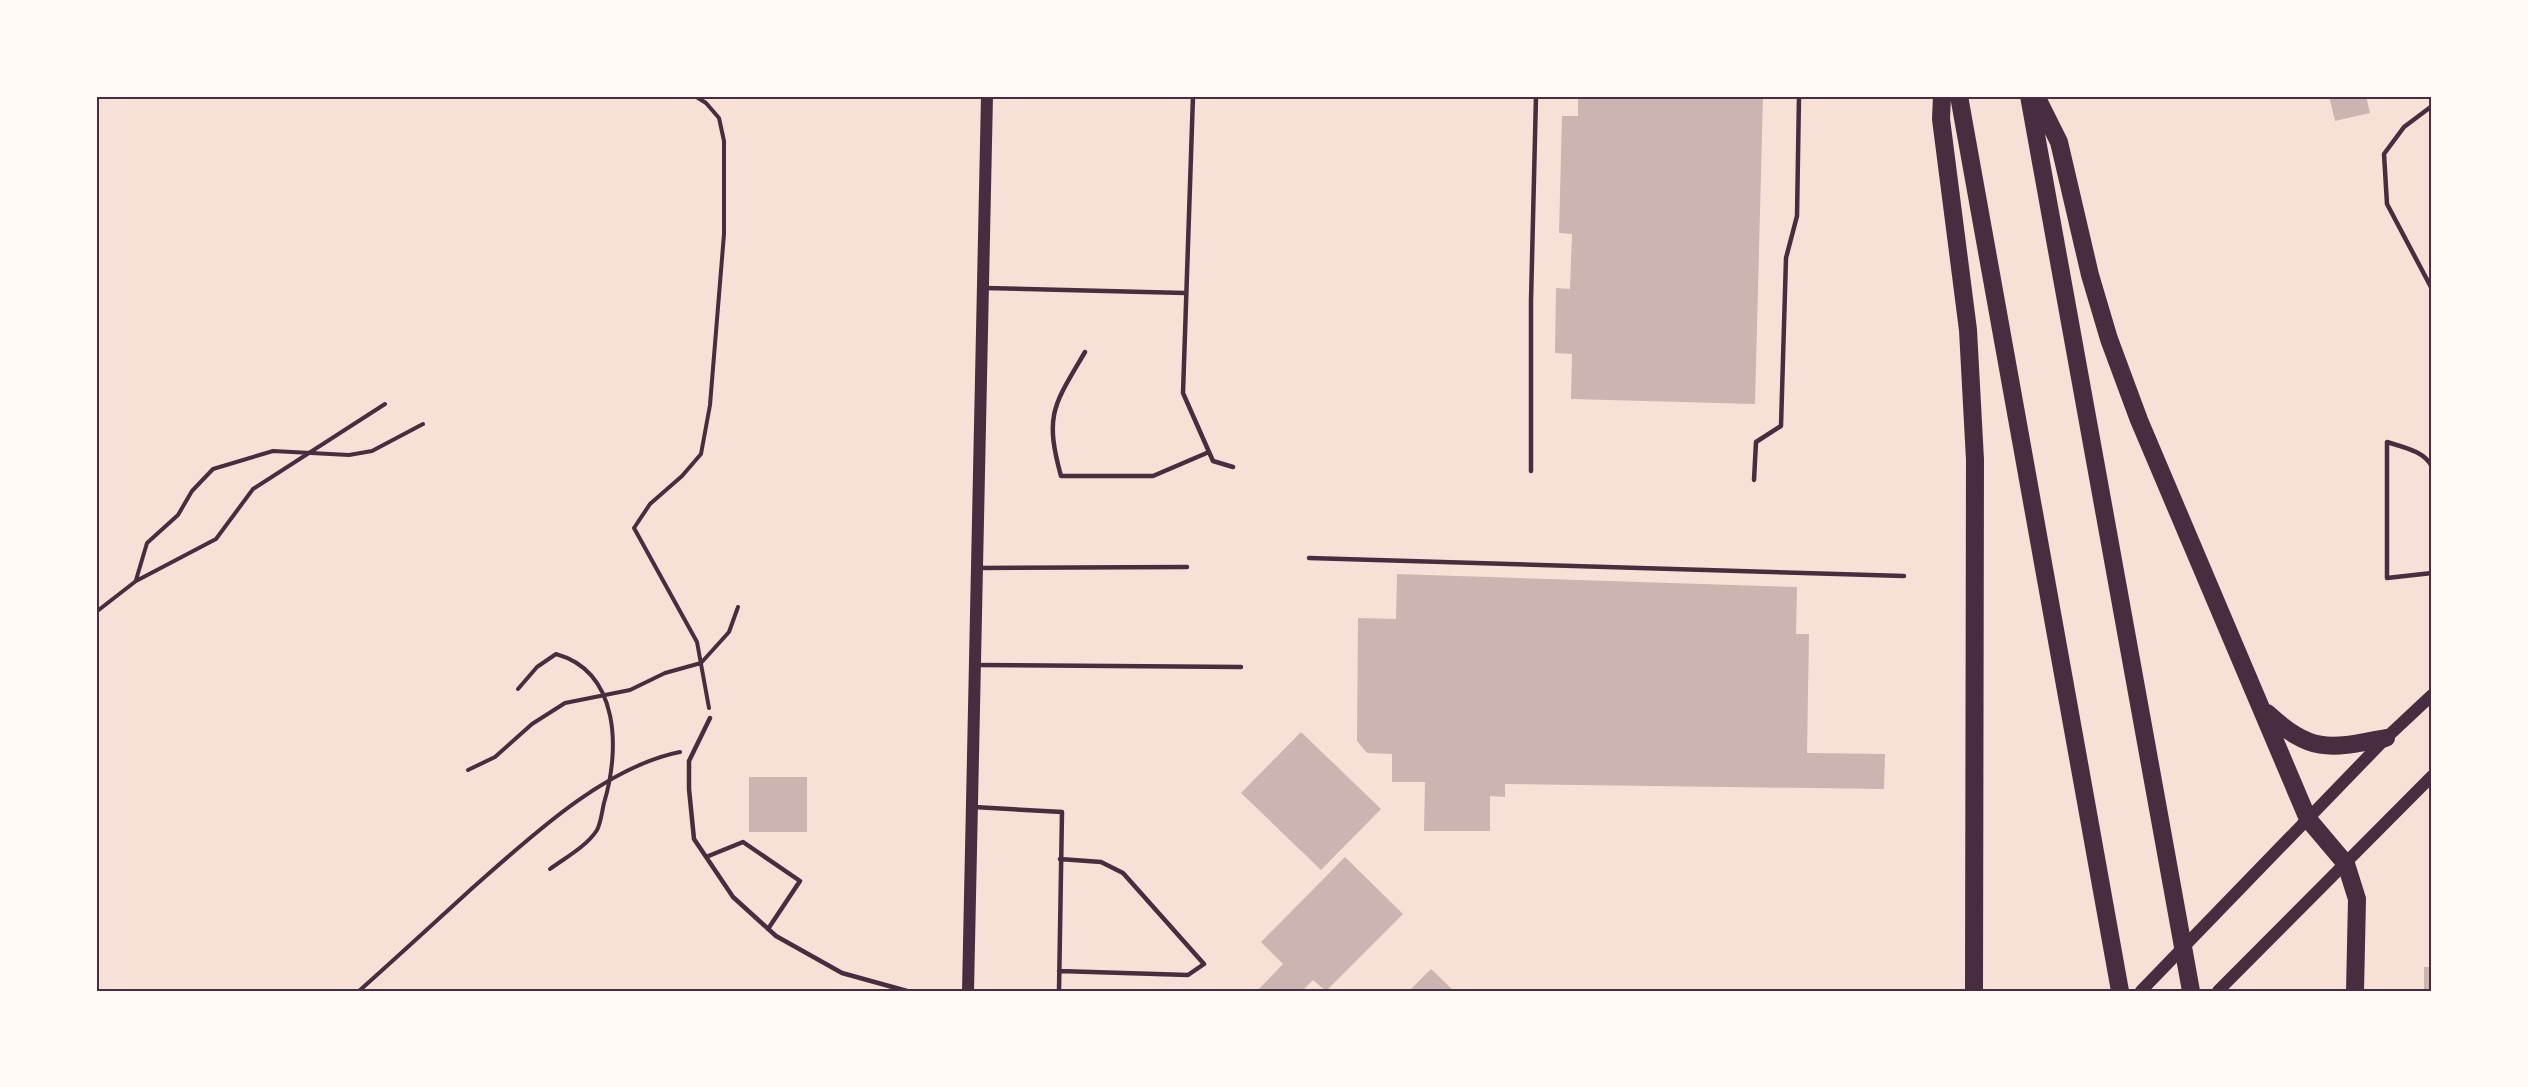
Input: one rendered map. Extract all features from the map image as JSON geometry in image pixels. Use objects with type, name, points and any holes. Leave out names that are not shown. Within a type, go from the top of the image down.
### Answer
[{"type":"highway","points":[[1942,96],[1941,119],[1968,330],[1975,460],[1974,991]]},
{"type":"highway","points":[[1959,96],[2120,991]]},
{"type":"highway","points":[[2029,96],[2191,991]]},
{"type":"highway","points":[[2036,96],[2059,142],[2090,275],[2109,339],[2139,420],[2308,819],[2346,864],[2357,899],[2355,991]]},
{"type":"highway","points":[[2263,710],[2288,732],[2306,742],[2341,746],[2386,738]]},
{"type":"main road","points":[[968,991],[987,96]]},
{"type":"main road","points":[[2141,991],[2386,738],[2432,695]]},
{"type":"main road","points":[[2218,991],[2432,776]]},
{"type":"lane","points":[[1192,96],[1183,393],[1213,461],[1233,467]]},
{"type":"lane","points":[[1531,471],[1531,311],[1536,96]]},
{"type":"lane","points":[[1754,480],[1756,442],[1781,426],[1786,258],[1797,216],[1799,96]]},
{"type":"lane","points":[[2432,106],[2404,127],[2384,154],[2387,204],[2432,289]]},
{"type":"lane","points":[[983,288],[1185,292]]},
{"type":"lane","points":[[1085,352],[1060,395],[1051,422],[1052,442],[1060,476],[1153,477],[1209,452]]},
{"type":"lane","points":[[2432,467],[2429,460],[2411,449],[2387,442],[2387,578],[2432,573]]},
{"type":"lane","points":[[1309,558],[1904,576]]},
{"type":"lane","points":[[978,568],[1187,567]]},
{"type":"lane","points":[[975,665],[1241,667]]},
{"type":"lane","points":[[710,718],[689,761],[688,789],[694,839],[733,897],[768,928],[842,973],[907,991]]},
{"type":"lane","points":[[972,807],[1062,812],[1059,991]]},
{"type":"lane","points":[[706,857],[743,842],[800,881],[768,928]]},
{"type":"lane","points":[[1059,971],[1188,975],[1204,964],[1123,873],[1101,861],[1060,860]]},
{"type":"path","points":[[695,96],[706,103],[719,118],[724,141],[724,234],[710,405],[701,454],[682,476],[650,504],[634,528],[697,642],[710,718]]},
{"type":"path","points":[[96,612],[136,580],[216,539],[253,489],[385,404]]},
{"type":"path","points":[[136,580],[147,543],[178,514],[192,491],[213,469],[273,451],[349,455],[372,451],[423,424]]},
{"type":"path","points":[[468,770],[495,757],[532,724],[565,703],[630,690],[665,673],[701,663],[729,632],[738,607]]},
{"type":"path","points":[[518,689],[537,667],[556,654],[575,660],[596,681],[614,730],[611,781],[597,830],[550,869]]},
{"type":"path","points":[[359,991],[557,815],[611,781],[658,756],[696,749]]},
{"type":"building","points":[[1578,96],[1763,96],[1755,404],[1571,399],[1572,354],[1555,353],[1556,288],[1570,289],[1572,234],[1559,233],[1562,116],[1578,116]]},
{"type":"building","points":[[2329,96],[2366,96],[2370,113],[2335,121]]},
{"type":"building","points":[[1397,574],[1797,587],[1796,634],[1809,634],[1807,753],[1885,754],[1884,789],[1505,784],[1505,797],[1490,796],[1490,831],[1424,831],[1425,782],[1392,782],[1392,754],[1367,753],[1357,741],[1358,618],[1396,619]]},
{"type":"building","points":[[1301,732],[1381,809],[1321,870],[1241,793]]},
{"type":"building","points":[[749,777],[807,777],[807,832],[749,832]]},
{"type":"building","points":[[1345,857],[1403,914],[1326,991],[1313,980],[1302,991],[1257,991],[1283,964],[1261,942]]},
{"type":"building","points":[[2424,967],[2432,967],[2432,991],[2424,991]]},
{"type":"building","points":[[1431,969],[1454,991],[1409,991]]}]
